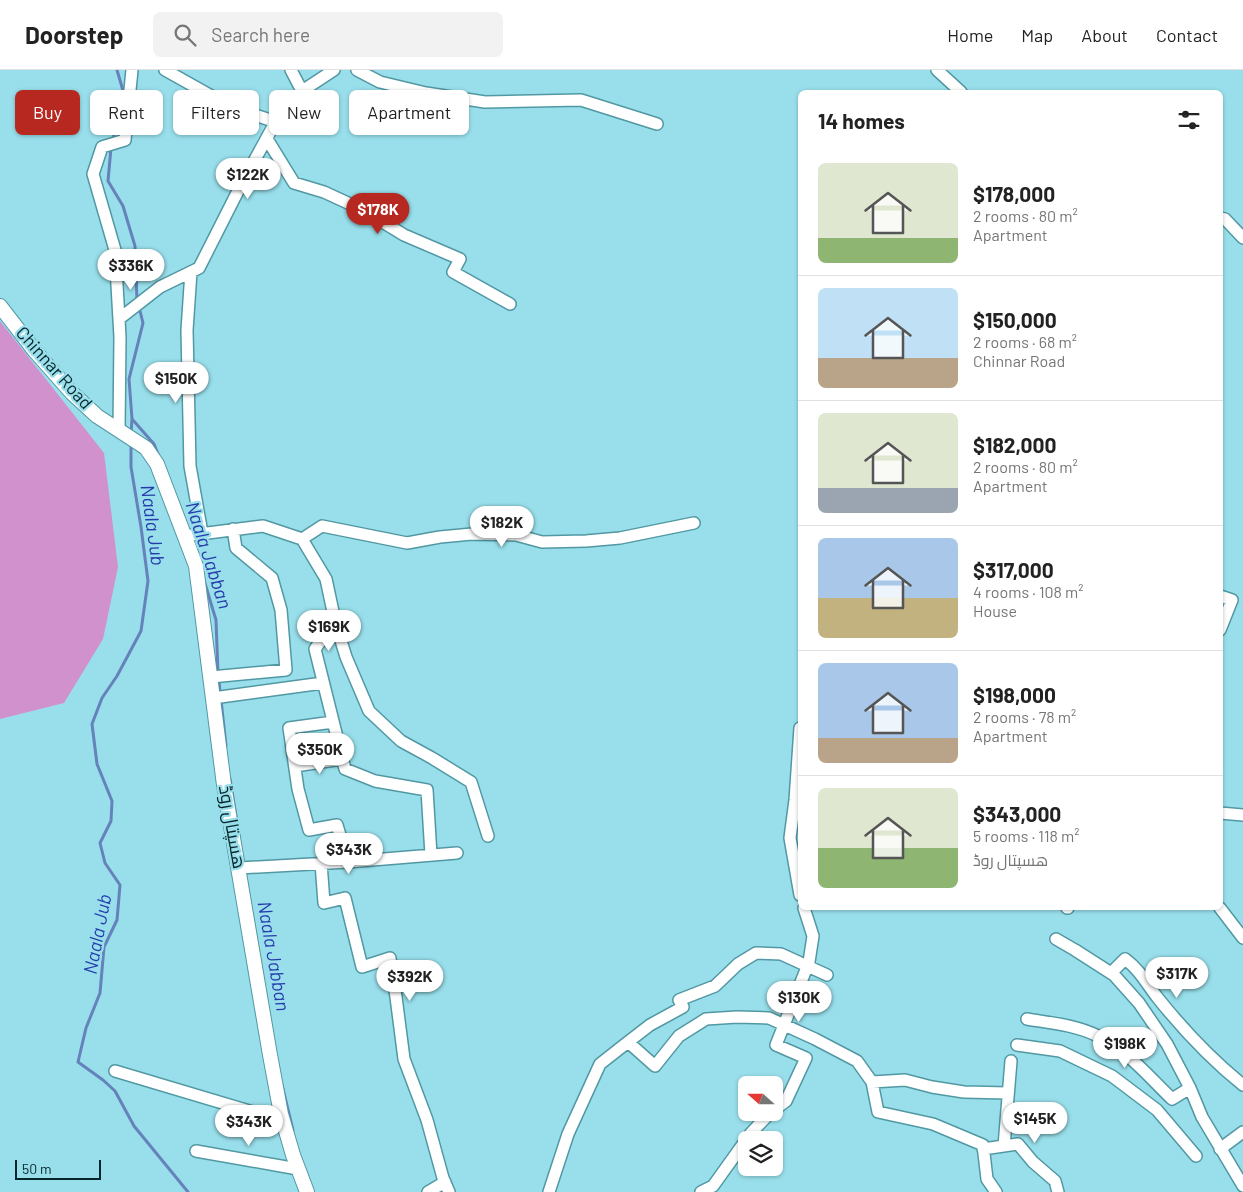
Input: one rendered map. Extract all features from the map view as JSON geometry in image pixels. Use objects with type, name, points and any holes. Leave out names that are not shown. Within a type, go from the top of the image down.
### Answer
[{"type":"main road","name":"Chinnar Road","points":[[0,306],[34,350],[72,393],[98,416],[146,448],[157,464]]},
{"type":"main road","name":"ھسپتال روڈ","points":[[157,464],[196,566],[216,677],[224,785],[270,1055],[283,1121],[307,1192]]},
{"type":"street","points":[[119,430],[119,319],[115,250],[93,174],[102,147],[125,140],[132,70]]},
{"type":"street","points":[[165,70],[215,98],[248,113],[269,120]]},
{"type":"street","points":[[291,70],[301,90]]},
{"type":"street","points":[[304,90],[334,70]]},
{"type":"street","points":[[357,70],[380,82],[426,93],[486,102],[581,100],[657,124]]},
{"type":"street","points":[[938,70],[959,90]]},
{"type":"street","points":[[119,319],[160,287],[199,268],[241,185],[269,135]]},
{"type":"street","points":[[267,139],[294,183],[324,192],[363,210],[404,235],[460,259],[453,272],[510,304]]},
{"type":"street","points":[[1223,219],[1243,238]]},
{"type":"street","points":[[191,272],[187,330],[190,466],[202,533]]},
{"type":"street","points":[[302,539],[322,526],[407,543],[472,534],[516,535],[542,542],[586,541],[620,538],[694,523]]},
{"type":"street","points":[[184,536],[262,526],[302,539],[326,579],[335,621],[346,657],[369,711],[401,742],[471,782],[488,836]]},
{"type":"street","points":[[216,677],[286,670],[281,610],[272,578],[236,548],[233,529]]},
{"type":"street","points":[[1223,597],[1232,600],[1223,622]]},
{"type":"street","points":[[335,621],[315,648],[345,769],[375,781],[427,790],[430,855]]},
{"type":"street","points":[[218,697],[323,683]]},
{"type":"street","points":[[333,722],[289,728],[298,788],[309,830],[337,825],[348,862]]},
{"type":"street","points":[[798,757],[790,838],[798,884]]},
{"type":"street","points":[[295,766],[342,759]]},
{"type":"street","points":[[1223,813],[1243,815]]},
{"type":"street","points":[[239,868],[457,853]]},
{"type":"street","points":[[321,863],[324,903],[345,898],[362,967],[390,958],[404,1059],[427,1120],[447,1187],[428,1192]]},
{"type":"street","points":[[783,1104],[786,1102],[806,1058],[776,1045],[808,966],[813,936],[805,910]]},
{"type":"street","points":[[1221,910],[1243,938]]},
{"type":"street","points":[[1056,939],[1111,974],[1140,1003],[1167,1044],[1190,1088],[1202,1117],[1243,1186]]},
{"type":"street","points":[[549,1192],[568,1134],[600,1064],[650,1025],[683,1008],[679,1000],[715,986],[738,964],[756,953],[782,954],[827,975]]},
{"type":"street","points":[[1111,974],[1125,959],[1136,968],[1164,1004],[1202,1046],[1243,1085]]},
{"type":"street","points":[[628,1042],[655,1066],[679,1036],[706,1019],[768,1018],[815,1039],[857,1061],[872,1082],[878,1112],[934,1124],[983,1145],[987,1179],[996,1192]]},
{"type":"street","points":[[1027,1019],[1066,1025],[1099,1036],[1130,1058],[1172,1100],[1190,1088]]},
{"type":"street","points":[[1017,1045],[1060,1052],[1112,1076],[1157,1110],[1196,1156]]},
{"type":"street","points":[[1004,1146],[1011,1061]]},
{"type":"street","points":[[115,1071],[283,1121]]},
{"type":"street","points":[[872,1082],[905,1080],[964,1092],[1008,1094]]},
{"type":"street","points":[[701,1192],[713,1186],[751,1133],[762,1121]]},
{"type":"street","points":[[1220,1148],[1243,1132]]},
{"type":"street","points":[[983,1149],[1018,1144],[1055,1181],[1058,1192]]},
{"type":"street","points":[[196,1151],[298,1169]]},
{"type":"shaded area","points":[[0,321],[104,453],[118,567],[103,639],[64,703],[0,719]]},
{"type":"waterway","name":"Naala Jabban","points":[[112,142],[124,94],[117,70]]},
{"type":"waterway","name":"Naala Jabban","points":[[111,148],[108,181],[123,206],[135,246],[137,301]]},
{"type":"waterway","name":"Naala Jabban","points":[[139,307],[143,323],[129,379],[132,419],[154,444],[158,454]]},
{"type":"waterway","name":"Naala Jub","points":[[131,433],[132,419]]},
{"type":"waterway","name":"Naala Jub","points":[[131,444],[131,467],[148,581],[141,631],[117,676],[102,698],[92,724],[97,764],[112,801],[111,821],[100,843],[105,863],[120,885],[117,920],[104,947],[100,993],[86,1028],[78,1062],[115,1091],[134,1126],[188,1192]]},
{"type":"waterway","name":"Naala Jabban","points":[[203,577],[216,620],[218,674]]},
{"type":"waterway","name":"Naala Jabban","points":[[219,680],[220,693]]},
{"type":"waterway","name":"Naala Jabban","points":[[221,700],[226,746]]},
{"type":"waterway","name":"Naala Jabban","points":[[230,779],[239,835]]},
{"type":"waterway","points":[[282,1085],[293,1130]]}]
